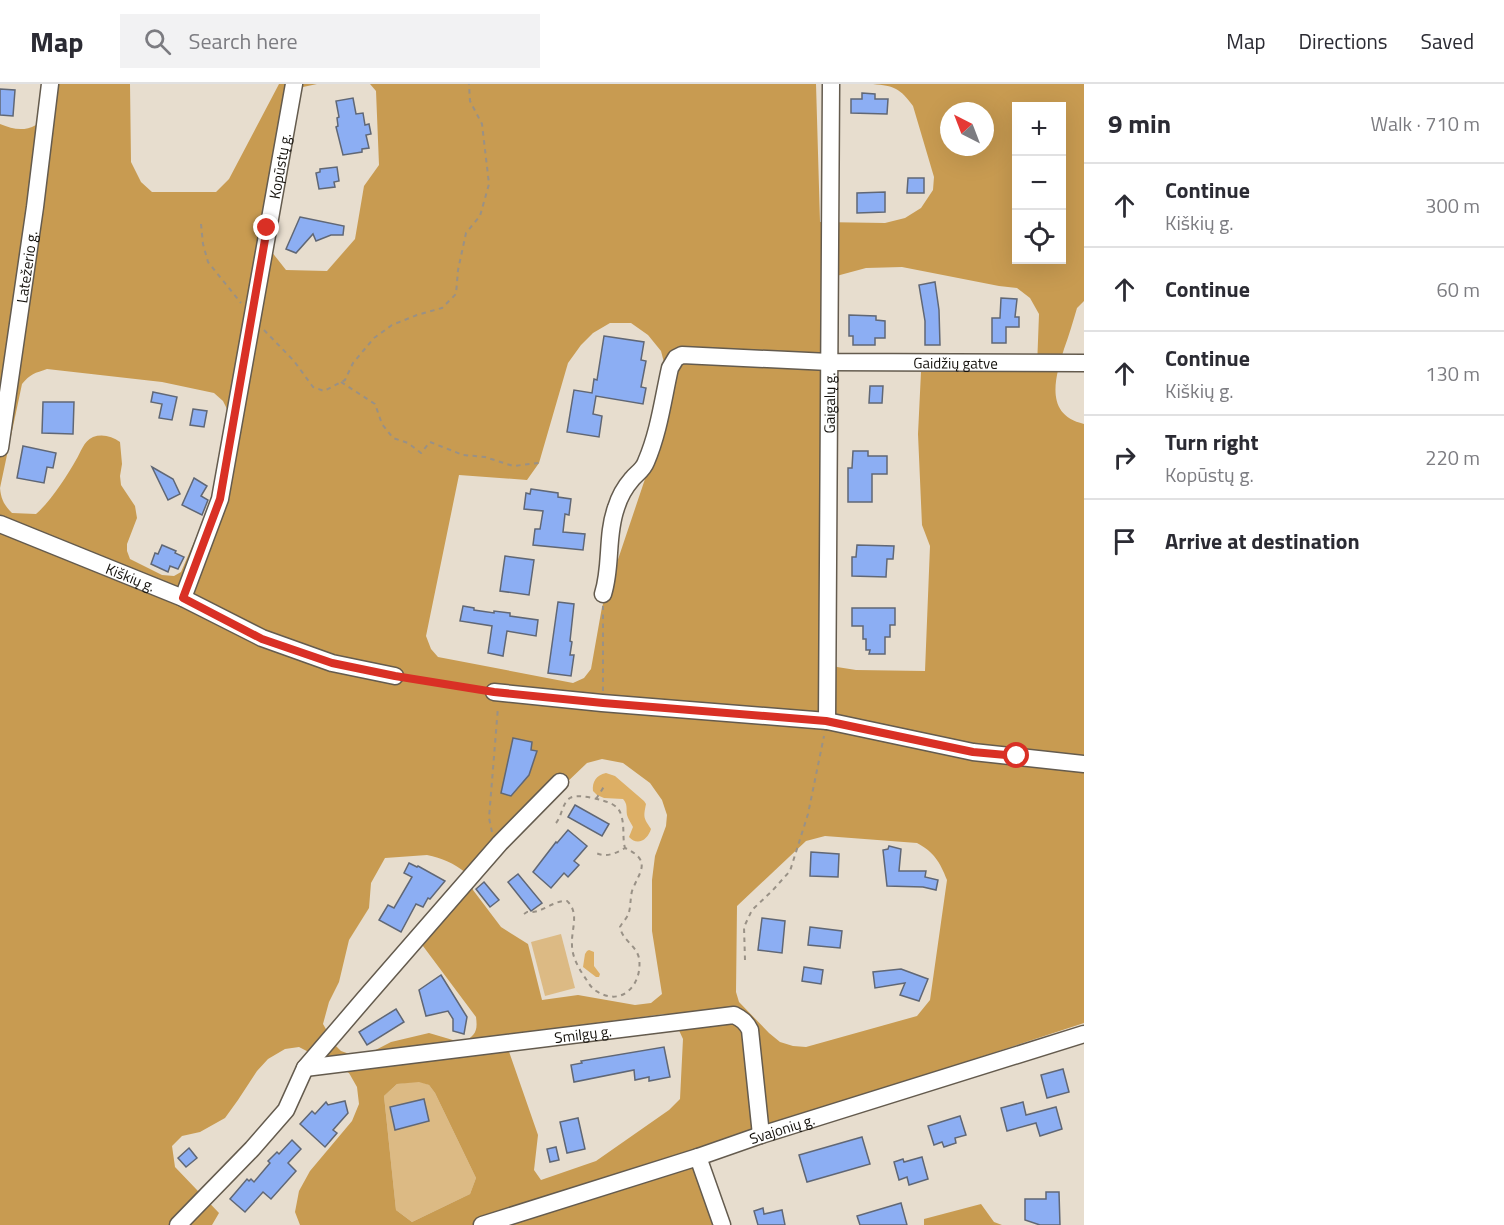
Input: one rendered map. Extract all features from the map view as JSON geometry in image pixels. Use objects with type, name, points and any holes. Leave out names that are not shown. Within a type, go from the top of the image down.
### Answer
[{"type":"street","name":"Latežerio g.","points":[[0,448],[35,207],[50,84]]},
{"type":"street","name":"Kopūstų g.","points":[[183,598],[220,499],[294,84]]},
{"type":"street","name":"Gaigalų g.","points":[[826,721],[831,84]]},
{"type":"street","name":"Gaidžių gatve","points":[[603,594],[607,582],[612,521],[616,506],[623,491],[645,464],[656,435],[670,368],[676,358],[682,355],[829,362],[1084,363]]},
{"type":"street","name":"Kiškių g.","points":[[0,524],[183,598],[262,639],[332,663],[395,676]]},
{"type":"street","points":[[497,692],[826,721],[973,752],[1084,764]]},
{"type":"street","points":[[178,1225],[252,1149],[286,1110],[305,1068],[500,843],[560,782]]},
{"type":"street","name":"Smilgų g.","points":[[305,1068],[734,1015],[747,1024],[750,1030],[761,1135]]},
{"type":"street","name":"Svajonių g.","points":[[482,1225],[761,1135],[1084,1035]]},
{"type":"street","points":[[698,1157],[722,1225]]},
{"type":"path","points":[[201,224],[208,262],[252,317],[294,361],[313,387],[324,391],[345,380],[354,363],[374,338],[392,325],[441,308],[456,294],[458,270],[466,233],[480,216],[489,184],[482,124],[471,101],[469,84]]},
{"type":"path","points":[[341,382],[375,404],[382,424],[393,438],[408,443],[421,453],[430,442],[463,455],[485,457],[513,466],[540,463]]},
{"type":"path","points":[[603,594],[603,703]]},
{"type":"path","points":[[395,676],[497,692],[489,818],[492,833],[500,843]]},
{"type":"path","points":[[745,960],[744,927],[752,910],[790,871],[808,814],[819,768],[826,721]]},
{"type":"path","points":[[597,798],[605,785]]},
{"type":"path","points":[[524,914],[534,913],[561,901],[567,901],[574,911],[572,946],[578,967],[592,988],[605,995],[618,996],[626,993],[636,982],[639,973],[639,957],[633,946],[623,936],[620,927],[629,913],[631,895],[643,868],[638,857],[626,848],[619,810],[612,804],[597,798],[573,796],[566,801],[561,817],[556,823]]},
{"type":"path","points":[[594,852],[612,855],[626,848]]},
{"type":"shaded area","points":[[41,84],[130,84],[131,162],[141,182],[152,192],[216,192],[229,179],[279,84],[317,84],[289,90],[271,251],[286,270],[327,271],[355,239],[364,186],[379,165],[376,91],[370,84],[816,84],[820,222],[885,223],[905,218],[921,208],[933,190],[934,177],[913,106],[896,89],[873,84],[1084,84],[1084,301],[1077,308],[1064,349],[1056,383],[1056,394],[1063,413],[1084,424],[1084,1023],[691,1152],[713,1225],[300,1225],[295,1212],[299,1191],[310,1171],[352,1121],[359,1104],[357,1087],[349,1073],[299,1047],[285,1049],[268,1059],[257,1071],[225,1118],[200,1132],[182,1136],[172,1146],[175,1167],[219,1213],[212,1225],[0,1225],[0,488],[0,124],[18,129],[36,125]],"holes":[[[902,267],[1017,288],[1030,298],[1039,314],[1037,367],[921,372],[918,434],[922,525],[930,546],[925,671],[856,670],[837,667],[820,653],[827,280],[866,268]],[[610,323],[631,323],[648,335],[661,351],[667,374],[669,402],[602,607],[591,669],[584,678],[573,683],[438,657],[431,649],[426,636],[459,475],[527,480],[539,463],[568,363],[593,333]],[[47,369],[162,382],[214,393],[223,401],[227,409],[214,496],[181,572],[174,576],[162,575],[130,559],[127,544],[137,518],[135,506],[121,485],[120,442],[110,437],[96,436],[87,442],[58,488],[36,514],[12,513],[9,510],[3,502],[0,488],[22,384],[33,374]],[[602,759],[623,763],[650,783],[662,800],[667,815],[666,826],[655,856],[652,880],[652,931],[662,994],[651,1003],[635,1005],[578,995],[542,1000],[528,944],[501,927],[473,890],[472,881],[517,830],[587,763]],[[825,836],[917,843],[936,858],[947,880],[930,1000],[917,1016],[806,1047],[793,1046],[780,1042],[739,1002],[736,992],[737,906],[806,841]],[[427,855],[448,861],[466,873],[420,942],[476,1017],[475,1033],[463,1043],[429,1033],[391,1042],[364,1056],[355,1056],[341,1051],[323,1024],[329,1002],[339,982],[349,940],[369,908],[371,883],[385,858]],[[665,1014],[677,1026],[683,1039],[680,1099],[669,1110],[596,1161],[541,1180],[534,1170],[538,1135],[507,1046],[513,1034]],[[419,1082],[429,1085],[476,1178],[470,1194],[412,1222],[396,1210],[384,1096],[397,1084]]]},
{"type":"shaded area","points":[[606,773],[615,776],[646,804],[645,818],[651,829],[648,836],[639,842],[629,837],[633,827],[627,816],[623,799],[604,798],[593,791],[595,779]]},
{"type":"shaded area","points":[[561,934],[575,988],[545,996],[531,942]]},
{"type":"shaded area","points":[[589,950],[594,952],[594,966],[600,974],[599,977],[583,967],[585,954]]},
{"type":"shaded area","points":[[419,1081],[429,1085],[435,1093],[476,1178],[470,1194],[412,1222],[396,1210],[384,1096],[397,1084]]},
{"type":"shaded area","points":[[981,1204],[994,1222],[1002,1225],[924,1225],[924,1219]]},
{"type":"building","points":[[0,89],[15,90],[13,116],[0,115]]},
{"type":"building","points":[[862,93],[875,94],[875,99],[888,99],[887,114],[851,113],[851,99],[862,99]]},
{"type":"building","points":[[353,98],[356,114],[363,113],[365,125],[369,124],[371,134],[366,135],[369,148],[362,149],[362,152],[343,155],[336,127],[339,117],[336,101]]},
{"type":"building","points":[[337,167],[339,181],[334,182],[335,187],[319,189],[316,173],[320,172],[320,169]]},
{"type":"building","points":[[908,178],[924,178],[924,193],[907,193]]},
{"type":"building","points":[[885,192],[885,212],[857,213],[857,193]]},
{"type":"building","points":[[300,217],[344,226],[343,235],[331,235],[316,241],[313,234],[296,253],[286,249]]},
{"type":"building","points":[[935,282],[940,345],[925,345],[925,321],[919,285]]},
{"type":"building","points":[[1001,298],[1017,299],[1015,317],[1019,317],[1019,327],[1006,327],[1006,343],[992,343],[992,318],[1000,318]]},
{"type":"building","points":[[849,315],[876,316],[876,320],[885,321],[885,338],[875,338],[875,345],[853,345],[853,336],[849,336]]},
{"type":"building","points":[[604,336],[644,342],[641,360],[646,361],[641,387],[646,388],[643,404],[596,396],[593,414],[602,416],[599,437],[567,432],[574,390],[592,393],[594,379],[597,380]]},
{"type":"building","points":[[870,386],[883,386],[882,403],[869,403]]},
{"type":"building","points":[[153,392],[177,397],[172,420],[159,418],[162,404],[151,402]]},
{"type":"building","points":[[43,402],[74,402],[73,434],[42,433]]},
{"type":"building","points":[[193,409],[207,411],[204,427],[190,425]]},
{"type":"building","points":[[23,446],[56,453],[53,468],[47,467],[44,483],[17,478]]},
{"type":"building","points":[[853,451],[868,451],[868,456],[887,456],[887,474],[872,474],[872,502],[848,502],[848,468],[852,468]]},
{"type":"building","points":[[152,467],[173,479],[180,494],[168,500]]},
{"type":"building","points":[[194,478],[207,486],[201,496],[208,500],[202,515],[182,505]]},
{"type":"building","points":[[531,489],[558,493],[558,497],[571,499],[569,515],[565,514],[563,532],[585,534],[583,550],[533,545],[535,529],[540,529],[543,511],[524,509],[526,493],[530,494]]},
{"type":"building","points":[[162,545],[184,557],[178,569],[170,566],[168,572],[151,564],[155,553],[158,554]]},
{"type":"building","points":[[857,545],[894,546],[893,559],[887,559],[886,577],[852,576],[852,557],[856,557]]},
{"type":"building","points":[[505,556],[534,560],[529,595],[500,591]]},
{"type":"building","points":[[558,602],[574,604],[570,641],[572,642],[570,655],[574,655],[571,676],[548,673]]},
{"type":"building","points":[[463,606],[474,608],[474,610],[510,613],[510,616],[538,620],[536,636],[507,631],[503,656],[488,653],[492,626],[460,621]]},
{"type":"building","points":[[852,608],[895,608],[895,625],[890,625],[890,637],[885,637],[885,654],[869,654],[870,650],[866,650],[863,626],[852,626]]},
{"type":"building","points":[[513,738],[532,742],[531,750],[537,751],[529,775],[511,796],[501,793]]},
{"type":"building","points":[[575,805],[609,824],[602,836],[568,817]]},
{"type":"building","points":[[568,830],[587,846],[574,861],[579,865],[568,877],[564,873],[551,888],[533,872]]},
{"type":"building","points":[[889,846],[901,849],[899,871],[926,871],[925,877],[938,880],[936,890],[923,887],[887,886],[883,850],[888,849]]},
{"type":"building","points":[[811,852],[839,854],[838,877],[810,876]]},
{"type":"building","points":[[409,863],[445,881],[430,899],[428,898],[423,907],[416,904],[401,932],[379,920],[388,905],[394,908],[412,877],[404,873]]},
{"type":"building","points":[[518,874],[542,903],[531,911],[508,882]]},
{"type":"building","points":[[484,882],[499,900],[490,907],[476,889]]},
{"type":"building","points":[[762,918],[785,921],[782,953],[758,950]]},
{"type":"building","points":[[810,927],[842,931],[840,948],[808,945]]},
{"type":"building","points":[[804,967],[823,970],[821,984],[802,981]]},
{"type":"building","points":[[901,969],[928,979],[919,1001],[900,995],[905,983],[875,988],[873,972]]},
{"type":"building","points":[[441,975],[467,1017],[464,1034],[453,1031],[453,1019],[448,1011],[426,1016],[419,990]]},
{"type":"building","points":[[396,1009],[404,1022],[367,1045],[359,1032]]},
{"type":"building","points":[[664,1047],[670,1077],[649,1081],[649,1077],[635,1080],[634,1070],[574,1082],[571,1065],[582,1063],[581,1061]]},
{"type":"building","points":[[1063,1069],[1069,1092],[1047,1098],[1041,1075]]},
{"type":"building","points":[[424,1099],[429,1121],[395,1130],[390,1107]]},
{"type":"building","points":[[345,1101],[348,1113],[333,1130],[337,1133],[325,1147],[300,1124],[312,1111],[315,1114],[326,1102],[328,1105]]},
{"type":"building","points":[[1023,1102],[1026,1115],[1056,1107],[1062,1129],[1040,1136],[1036,1123],[1007,1131],[1001,1108]]},
{"type":"building","points":[[960,1116],[966,1135],[955,1138],[956,1143],[944,1147],[942,1142],[934,1145],[928,1126]]},
{"type":"building","points":[[578,1118],[585,1149],[567,1153],[560,1122]]},
{"type":"building","points":[[862,1137],[870,1164],[807,1182],[799,1155]]},
{"type":"building","points":[[292,1140],[301,1149],[288,1163],[296,1171],[271,1199],[263,1192],[245,1212],[230,1199],[247,1179],[254,1182],[270,1163],[268,1161],[277,1152],[279,1154]]},
{"type":"building","points":[[556,1147],[559,1160],[550,1162],[547,1149]]},
{"type":"building","points":[[189,1148],[197,1158],[186,1167],[178,1158]]},
{"type":"building","points":[[922,1157],[928,1179],[909,1185],[907,1177],[899,1180],[894,1162]]},
{"type":"building","points":[[1046,1192],[1059,1192],[1060,1225],[1040,1225],[1025,1220],[1025,1199],[1046,1199]]},
{"type":"building","points":[[901,1203],[907,1225],[860,1225],[857,1216]]},
{"type":"building","points":[[763,1208],[764,1214],[782,1210],[785,1225],[758,1225],[754,1211]]},
{"type":"route","points":[[267,228],[220,499],[183,598],[262,639],[332,663],[395,676],[494,692],[826,721],[973,752],[1017,756]]}]
